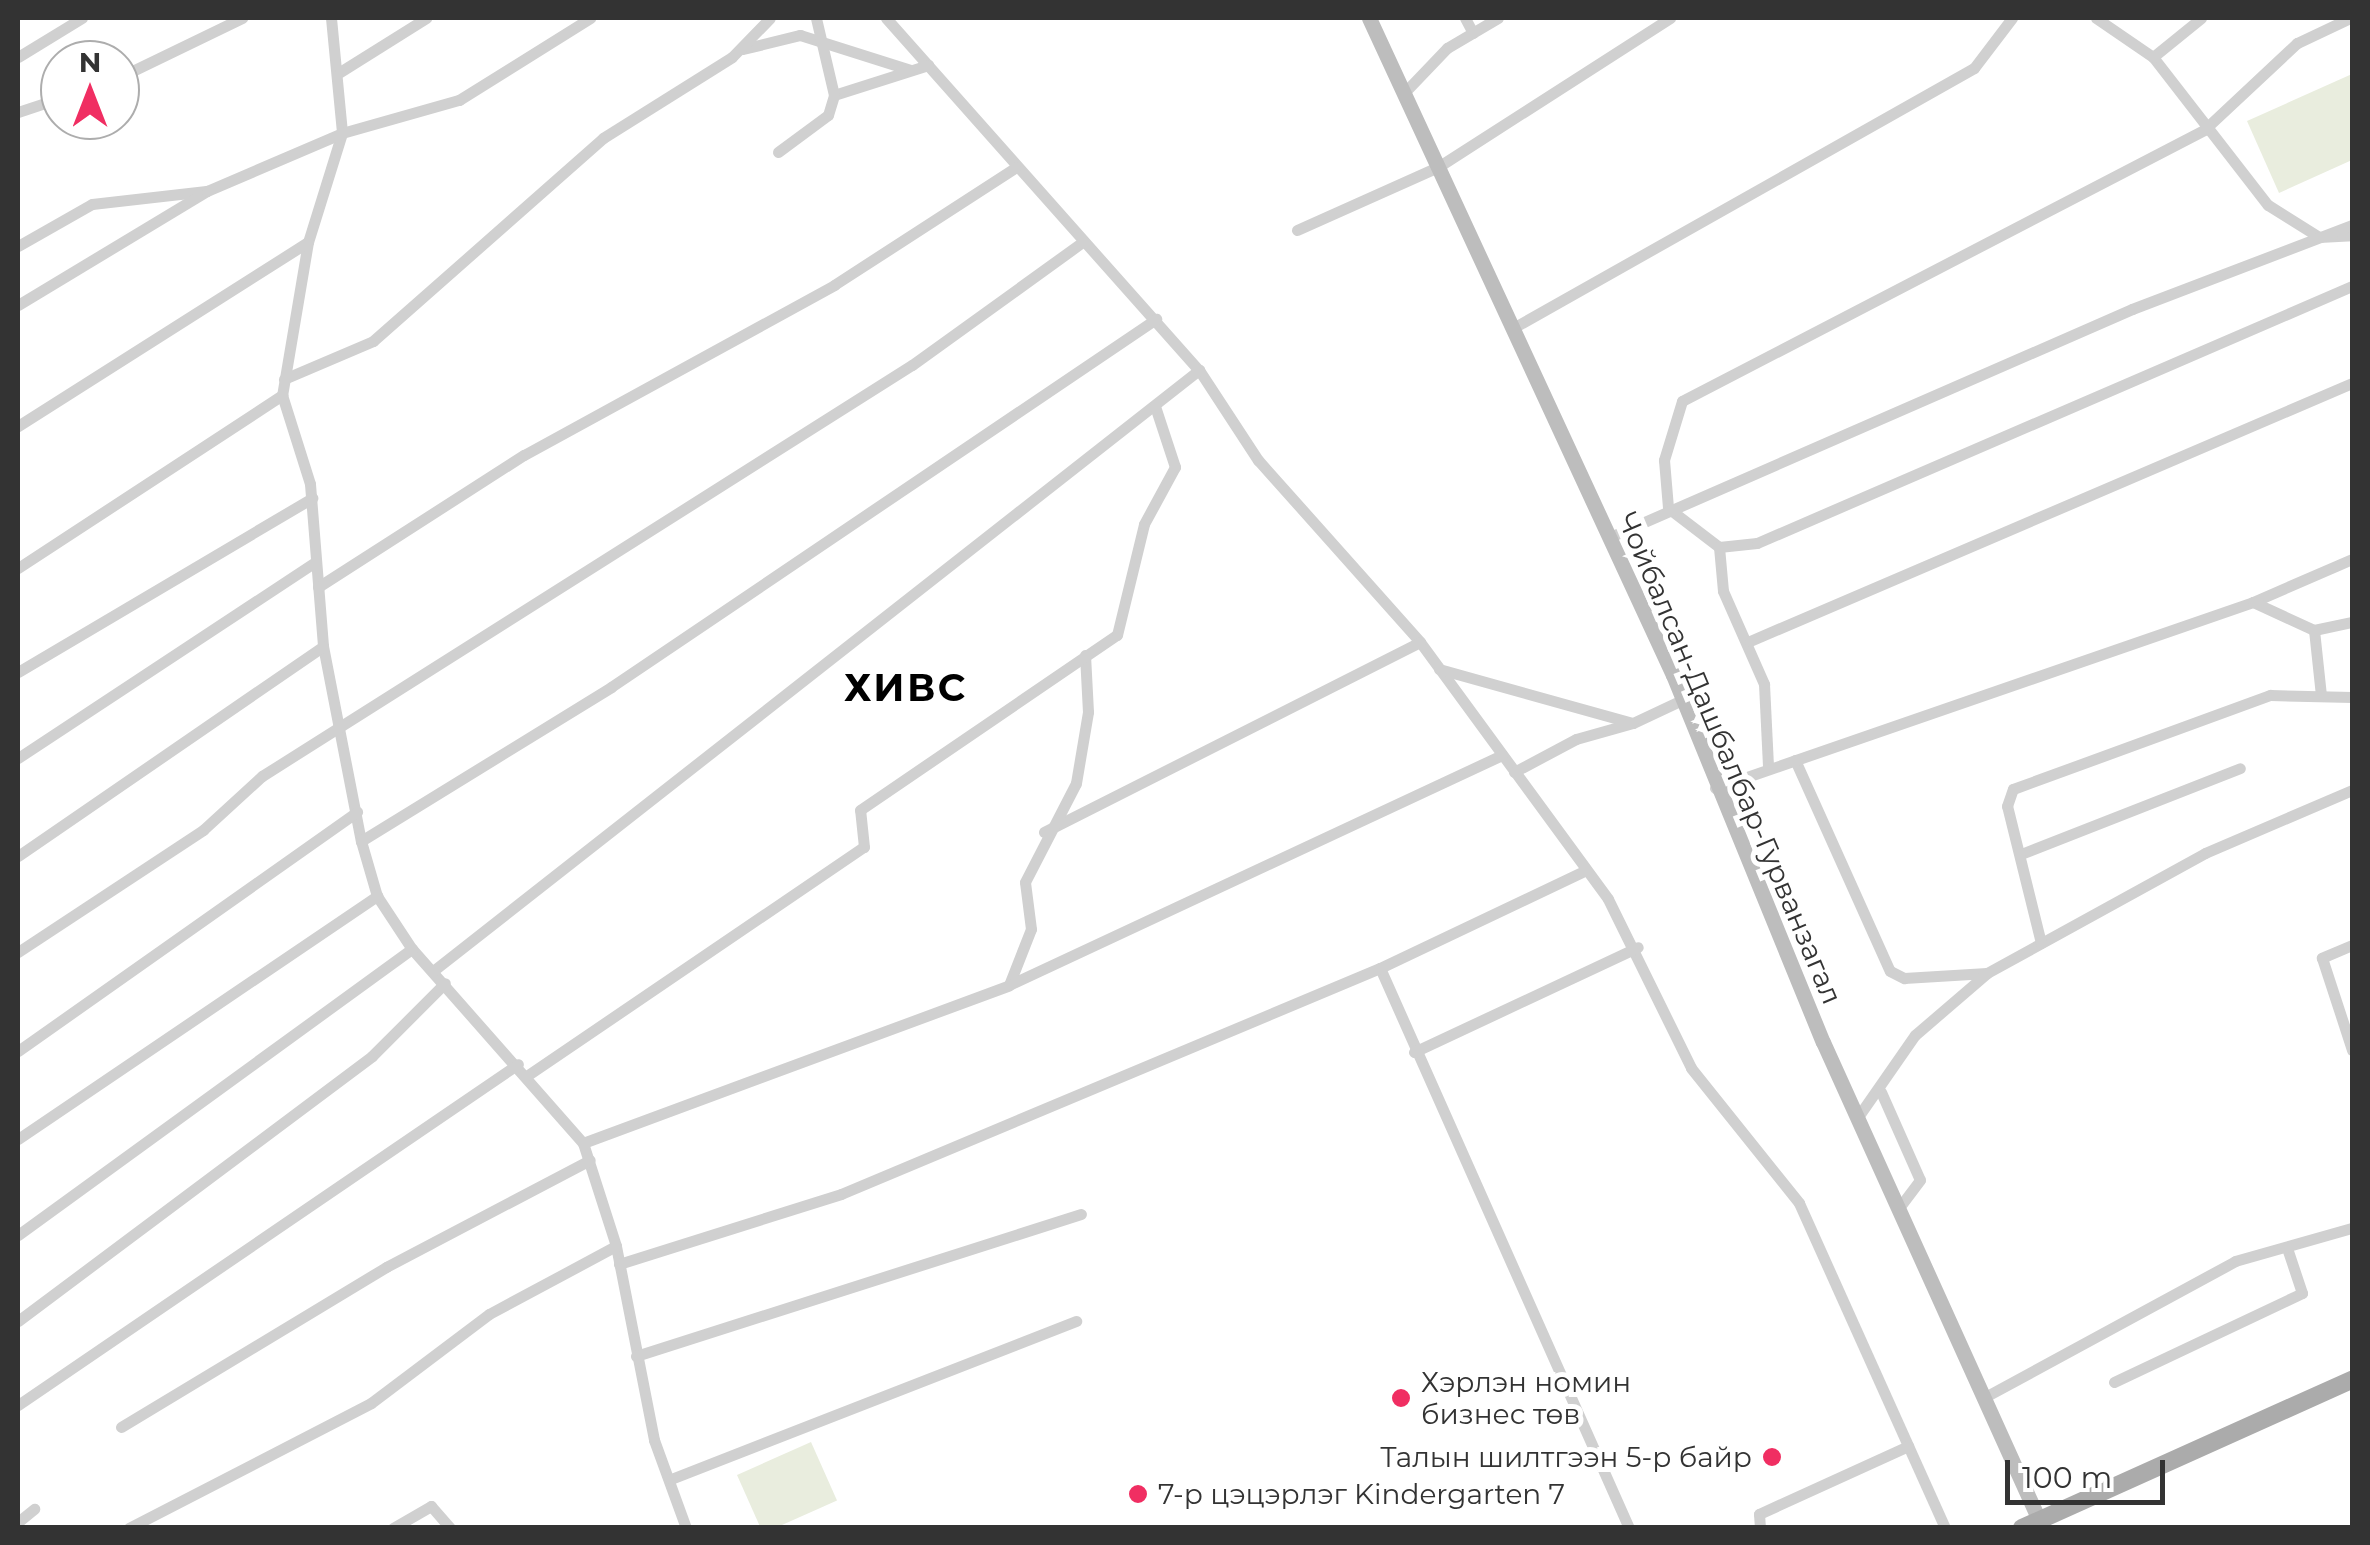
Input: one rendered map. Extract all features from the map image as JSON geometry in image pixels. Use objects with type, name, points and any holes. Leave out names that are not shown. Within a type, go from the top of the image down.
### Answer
[{"type":"main road","points":[[2034,1525],[2352,1380]]},
{"type":"street","points":[[18,56],[82,18]]},
{"type":"street","points":[[140,66],[242,18]]},
{"type":"street","points":[[331,18],[340,72],[342,133],[308,242],[282,395],[312,498],[323,646],[361,840],[377,896],[412,948],[528,1075],[583,1143],[616,1246],[636,1356],[686,1528]]},
{"type":"street","points":[[340,72],[426,18]]},
{"type":"street","points":[[18,306],[207,191],[342,133],[459,100],[590,18]]},
{"type":"street","points":[[284,379],[373,341],[604,138],[742,48],[770,18]]},
{"type":"street","points":[[778,152],[828,115],[834,96],[816,18]]},
{"type":"street","points":[[886,18],[1080,244],[1156,319],[1198,370],[1258,460],[1420,642],[1638,947],[1691,1068],[1799,1203],[1941,1524]]},
{"type":"street","name":"Чойбалсан-Дашбалбар-Гурванзагал","points":[[1369,18],[1682,700],[1715,788],[1985,1398],[2034,1525]]},
{"type":"street","points":[[1465,18],[1473,33]]},
{"type":"street","points":[[1403,94],[1473,33],[1498,18]]},
{"type":"street","points":[[1297,230],[1438,168],[1670,18]]},
{"type":"street","points":[[1512,328],[1974,68],[2012,18]]},
{"type":"street","points":[[2096,18],[2153,57],[2204,130],[2268,206],[2319,237],[2352,235]]},
{"type":"street","points":[[2153,57],[2201,18]]},
{"type":"street","points":[[1668,508],[1670,426],[1682,401],[1718,376],[2204,130],[2296,43],[2350,18]]},
{"type":"street","points":[[742,48],[786,36],[822,39],[911,70]]},
{"type":"street","points":[[834,96],[928,65]]},
{"type":"street","points":[[318,587],[524,454],[834,284],[1015,168]]},
{"type":"street","points":[[18,246],[92,204],[207,191]]},
{"type":"street","points":[[1610,537],[1668,508],[2352,225]]},
{"type":"street","points":[[18,426],[308,242]]},
{"type":"street","points":[[18,952],[203,830],[337,727],[912,365],[1080,244]]},
{"type":"street","points":[[1668,508],[1719,547],[1757,544],[2352,286]]},
{"type":"street","points":[[361,840],[610,687],[1156,319]]},
{"type":"street","points":[[434,970],[1198,370]]},
{"type":"street","points":[[1750,640],[2352,383]]},
{"type":"street","points":[[18,568],[282,395]]},
{"type":"street","points":[[528,1075],[864,847],[860,810],[1117,635],[1144,524],[1174,467],[1155,406]]},
{"type":"street","points":[[18,672],[312,498]]},
{"type":"street","points":[[1719,547],[1722,591],[1750,640],[1764,684],[1768,766]]},
{"type":"street","points":[[1715,788],[1768,766],[1796,760],[2253,602],[2352,559]]},
{"type":"street","points":[[18,758],[315,562]]},
{"type":"street","points":[[2253,602],[2314,630],[2352,622]]},
{"type":"street","points":[[2314,630],[2320,695]]},
{"type":"street","points":[[1044,832],[1420,642]]},
{"type":"street","points":[[18,856],[323,646]]},
{"type":"street","points":[[1009,985],[1026,960],[1025,882],[1044,832],[1076,784],[1090,698],[1086,654]]},
{"type":"street","points":[[1439,669],[1633,723]]},
{"type":"street","points":[[2041,943],[2008,806],[2024,783],[2270,694],[2352,697]]},
{"type":"street","points":[[1514,772],[1576,738],[1633,723],[1682,700]]},
{"type":"street","points":[[583,1143],[1009,985],[1502,755]]},
{"type":"street","points":[[1796,760],[1890,970],[1904,978],[1987,973]]},
{"type":"street","points":[[2021,854],[2240,768]]},
{"type":"street","points":[[1860,1114],[1881,1092],[1914,1035],[1987,973],[2204,854],[2352,790]]},
{"type":"street","points":[[18,1051],[357,812]]},
{"type":"street","points":[[620,1264],[841,1194],[1380,968],[1584,871]]},
{"type":"street","points":[[18,1139],[377,896]]},
{"type":"street","points":[[2352,945],[2322,958],[2352,1050]]},
{"type":"street","points":[[1414,1052],[1638,947]]},
{"type":"street","points":[[18,1235],[412,948]]},
{"type":"street","points":[[1380,968],[1534,1326],[1571,1382],[1629,1528]]},
{"type":"street","points":[[18,1321],[372,1056],[445,983]]},
{"type":"street","points":[[18,1405],[518,1064]]},
{"type":"street","points":[[1881,1092],[1920,1180],[1900,1206]]},
{"type":"street","points":[[121,1427],[386,1267],[590,1160]]},
{"type":"street","points":[[636,1356],[1081,1214]]},
{"type":"street","points":[[1985,1398],[2235,1261],[2352,1228]]},
{"type":"street","points":[[129,1528],[371,1403],[488,1314],[616,1246]]},
{"type":"street","points":[[2114,1382],[2302,1293],[2287,1248]]},
{"type":"street","points":[[670,1479],[1076,1321]]},
{"type":"street","points":[[1760,1528],[1759,1514],[1908,1446]]},
{"type":"street","points":[[393,1528],[431,1506],[450,1528]]},
{"type":"street","points":[[18,1522],[34,1509]]},
{"type":"shaded area","points":[[2352,74],[2352,160],[2279,193],[2247,121]]},
{"type":"shaded area","points":[[811,1442],[837,1500],[775,1528],[761,1528],[737,1475]]},
{"type":"place","name":"Хэрлэн номин бизнес төв","points":[[1401,1398]]},
{"type":"place","name":"Талын шилтгээн 5-р байр","points":[[1772,1457]]},
{"type":"place","name":"7-р цэцэрлэг Kindergarten 7","points":[[1138,1494]]},
{"type":"district","name":"ХИВС","points":[[906,688]]}]
